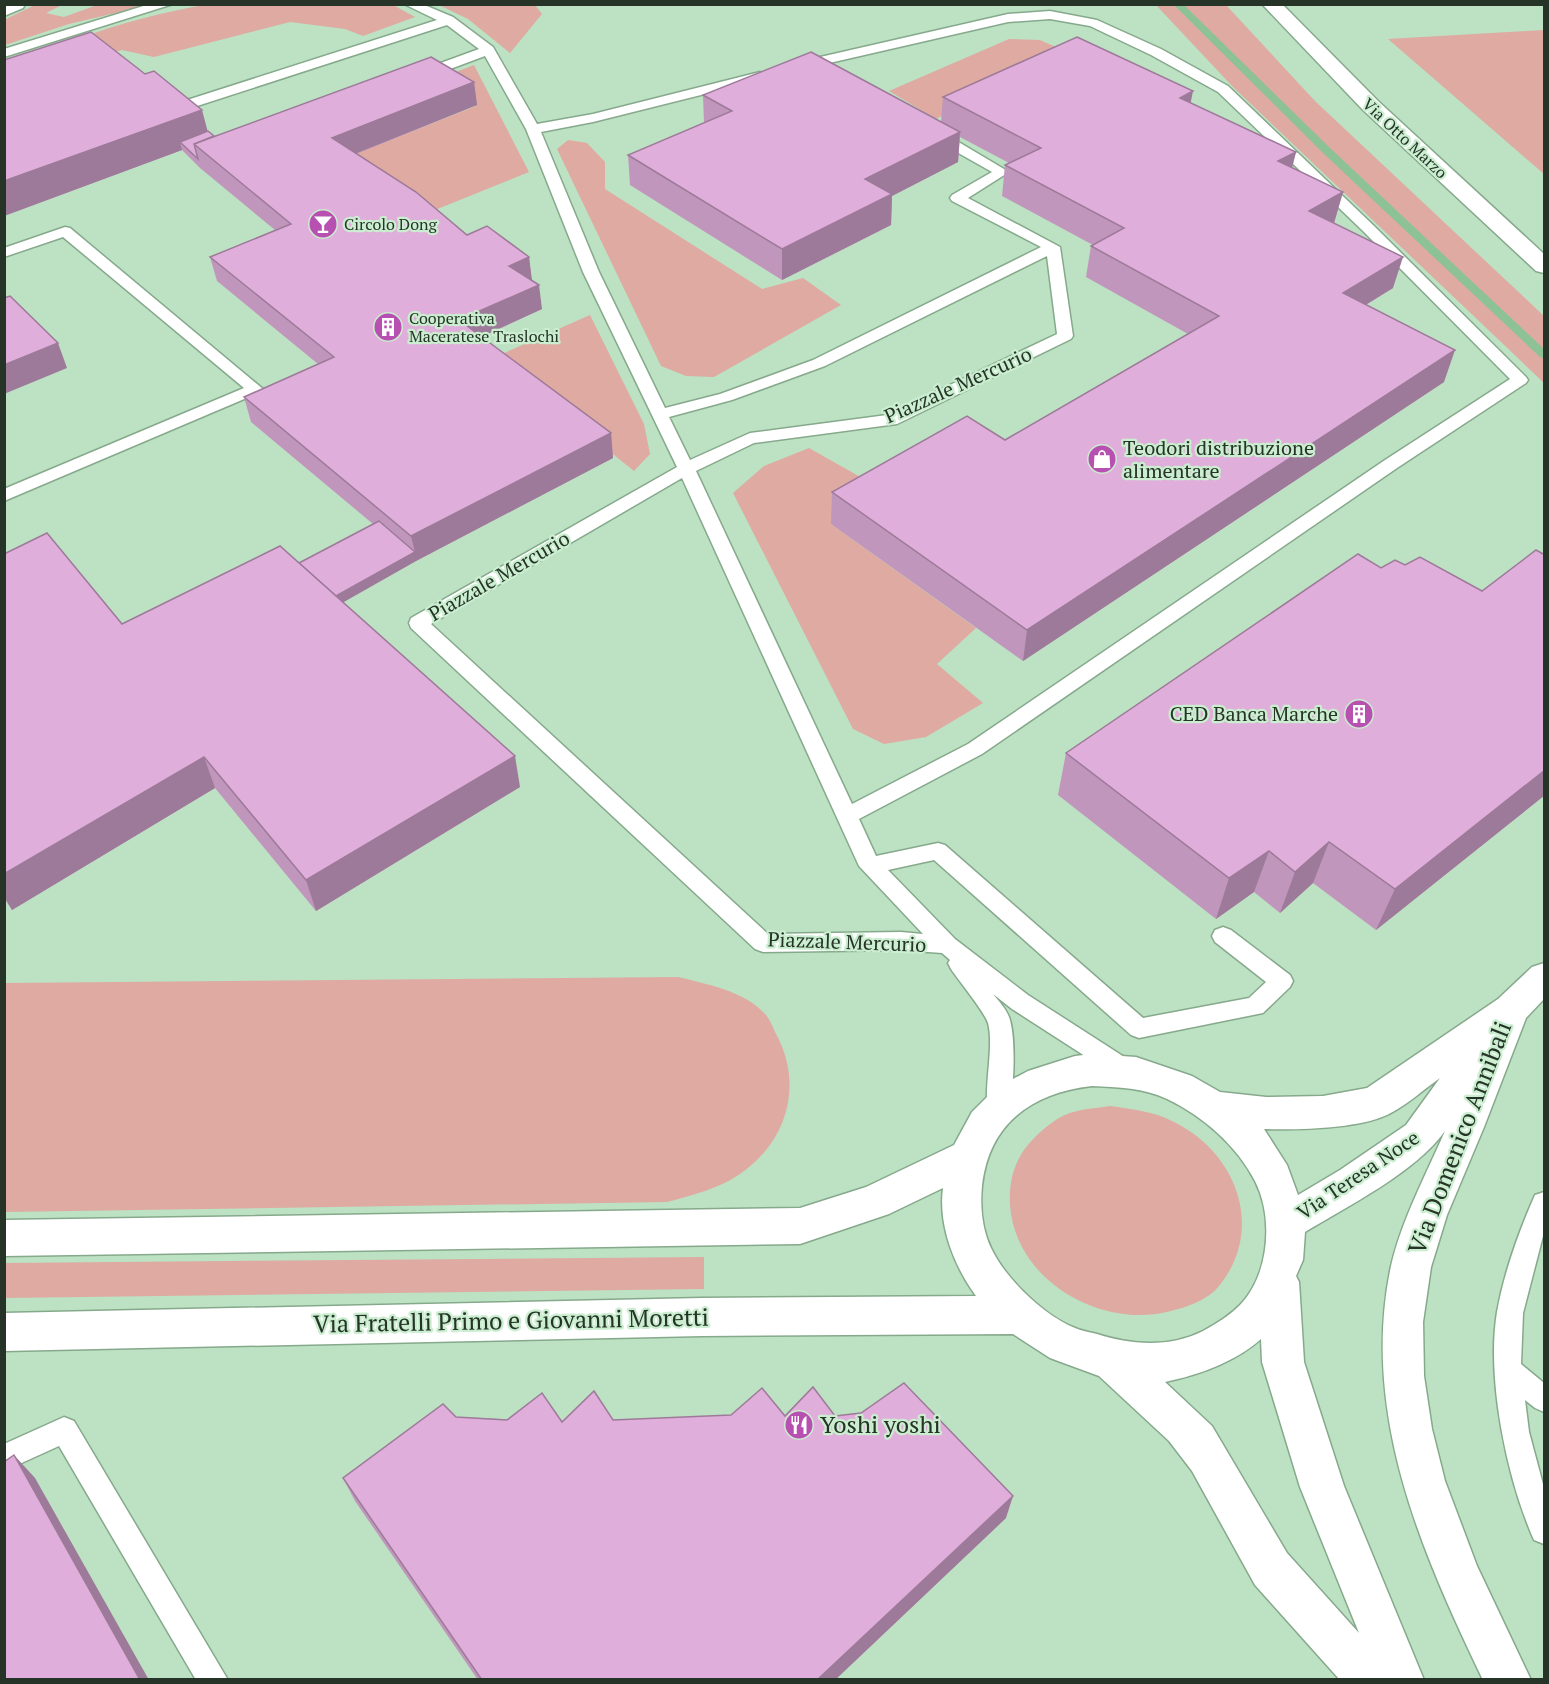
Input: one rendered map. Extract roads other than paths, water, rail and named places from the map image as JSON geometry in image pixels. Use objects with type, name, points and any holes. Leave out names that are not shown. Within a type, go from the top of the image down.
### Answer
[{"type":"street","points":[[4,10],[16,4]]},
{"type":"street","name":"Via Otto Marzo","points":[[1271,4],[1342,78],[1475,204],[1545,266]]},
{"type":"street","points":[[1218,1108],[1266,1113],[1323,1112],[1375,1103],[1511,1009],[1545,977]]},
{"type":"street","name":"Via Teresa Noce","points":[[1287,1222],[1354,1182],[1419,1137],[1511,1009]]},
{"type":"street","name":"Via Domenico Annibali","points":[[1508,1680],[1468,1600],[1429,1499],[1418,1464],[1402,1388],[1401,1343],[1410,1268],[1423,1226],[1511,1009]]},
{"type":"street","points":[[1091,1070],[1127,1071],[1174,1084],[1218,1108],[1252,1140],[1276,1179],[1287,1222],[1287,1253],[1279,1282],[1254,1320],[1214,1348],[1164,1362],[1110,1360],[1061,1343],[1017,1315],[986,1280],[966,1239],[960,1197],[966,1158],[979,1131],[998,1108],[1025,1089],[1056,1076],[1091,1070]]},
{"type":"street","points":[[4,1238],[800,1226],[875,1202],[966,1158]]},
{"type":"street","points":[[1279,1282],[1283,1362],[1290,1385],[1322,1487],[1401,1680]]},
{"type":"street","name":"Via Fratelli Primo e Giovanni Moretti","points":[[4,1332],[702,1317],[1017,1315]]},
{"type":"street","points":[[1110,1360],[1196,1440],[1272,1570],[1352,1661],[1377,1680]]},
{"type":"lane","points":[[4,53],[126,14],[167,4]]},
{"type":"lane","points":[[410,4],[449,20],[488,50],[533,129],[591,272],[686,469],[870,866],[947,945],[1020,1002],[1127,1071]]},
{"type":"lane","points":[[533,129],[593,118],[810,63],[1008,18],[1050,15],[1093,23],[1156,52],[1223,89],[1520,380],[1391,464],[975,749],[848,815]]},
{"type":"lane","points":[[189,104],[449,20]]},
{"type":"lane","points":[[412,78],[488,50]]},
{"type":"lane","points":[[810,63],[830,75]]},
{"type":"lane","points":[[921,126],[1002,172],[957,198],[1053,247]]},
{"type":"lane","points":[[4,253],[65,231],[255,388],[4,496]]},
{"type":"lane","points":[[659,414],[726,397],[819,363],[1053,247]]},
{"type":"lane","name":"Piazzale Mercurio","points":[[947,945],[901,941],[763,943],[418,623],[686,469],[750,438],[891,420],[1065,336],[1053,247]]},
{"type":"lane","points":[[870,866],[938,851],[1139,1028],[1255,1006],[1282,981],[1223,936]]},
{"type":"lane","points":[[947,945],[999,1020],[1002,1067],[998,1108]]},
{"type":"lane","points":[[1545,1203],[1538,1237],[1510,1313],[1508,1370],[1515,1432],[1540,1521],[1545,1530]]},
{"type":"lane","points":[[1508,1370],[1545,1399]]},
{"type":"lane","points":[[4,1458],[64,1430],[213,1680]]},
{"type":"waterway","points":[[1177,4],[1326,150],[1544,355]]},
{"type":"place","name":"Circolo Dong","points":[[323,224]]},
{"type":"place","name":"Cooperativa Maceratese Traslochi","points":[[388,327]]},
{"type":"place","name":"Teodori distribuzione alimentare","points":[[1102,459]]},
{"type":"place","name":"CED Banca Marche","points":[[1359,714]]},
{"type":"place","name":"Yoshi yoshi","points":[[799,1425]]}]
